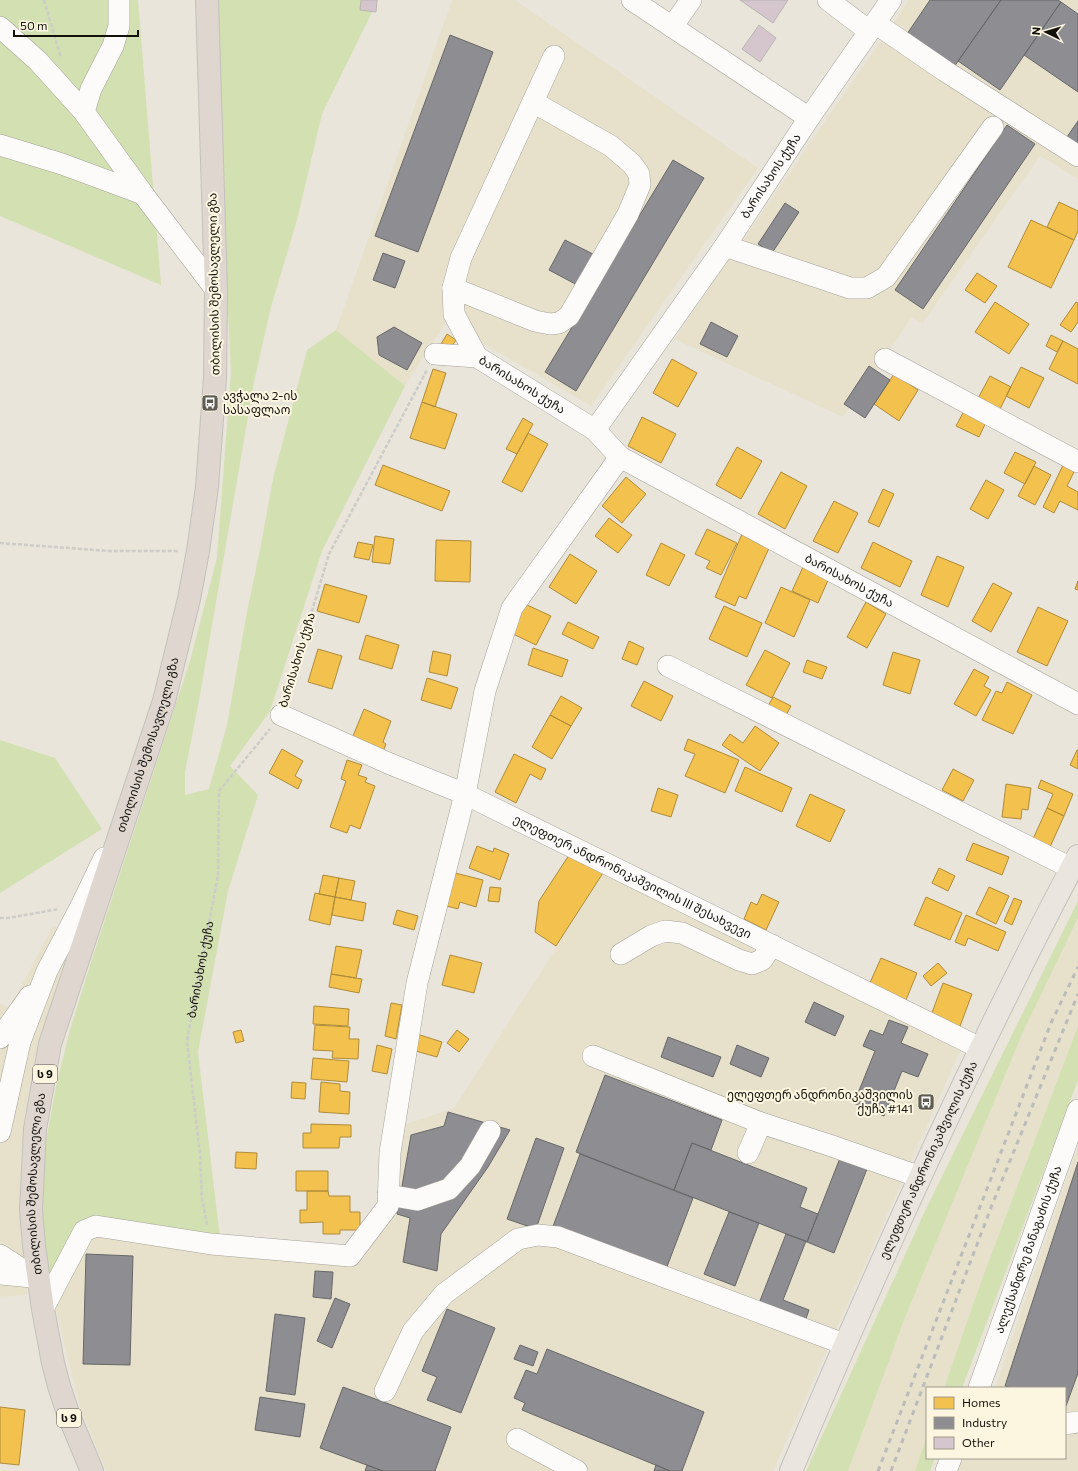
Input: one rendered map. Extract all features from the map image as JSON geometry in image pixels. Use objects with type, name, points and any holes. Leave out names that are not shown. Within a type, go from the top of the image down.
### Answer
[{"type":"highway","name":"თბილისის შემოსავლელი გზა","points":[[92,1471],[69,1416],[59,1386],[53,1363],[37,1278],[31,1210],[35,1129],[50,1044],[164,701],[189,599],[198,551],[207,487],[215,378],[216,290],[207,0]]},
{"type":"main road","name":"ელეფთერ ანდრონიკაშვილის ქუჩა","points":[[791,1471],[844,1344],[980,1048],[1075,862]]},
{"type":"street","points":[[84,112],[91,89],[113,46],[119,26],[119,0]]},
{"type":"street","points":[[632,0],[809,118]]},
{"type":"street","points":[[672,27],[691,0]]},
{"type":"street","points":[[828,0],[945,71],[1078,156]]},
{"type":"street","name":"ბარისახოს ქუჩა","points":[[595,430],[725,246],[809,118],[891,0]]},
{"type":"street","points":[[0,27],[38,61],[84,112],[143,194],[216,290]]},
{"type":"street","points":[[477,357],[454,314],[453,288],[461,258],[554,56]]},
{"type":"street","points":[[453,288],[535,321],[559,324],[569,316],[628,214],[640,185],[639,174],[632,164],[611,146],[533,102]]},
{"type":"street","points":[[725,246],[850,288],[867,288],[886,277],[992,127]]},
{"type":"street","points":[[0,145],[62,164],[143,194]]},
{"type":"street","name":"ბარისახოს ქუჩა","points":[[435,354],[477,357],[595,430],[620,456],[1078,704]]},
{"type":"street","points":[[885,359],[1078,462]]},
{"type":"street","points":[[43,1309],[84,1231],[96,1226],[211,1244],[350,1256],[388,1206],[390,1153],[417,983],[466,794],[485,691],[512,608],[620,456]]},
{"type":"street","points":[[668,666],[1075,862]]},
{"type":"street","name":"ელეფთერ ანდრონიკაშვილის III შესახვევი","points":[[281,715],[388,763],[466,794],[980,1048]]},
{"type":"street","points":[[0,1132],[20,1042],[47,971],[82,904],[133,796]]},
{"type":"street","points":[[621,954],[652,936],[666,931],[682,933],[739,960],[752,964],[762,960],[772,945]]},
{"type":"street","points":[[0,1038],[47,971]]},
{"type":"street","points":[[593,1056],[761,1123],[920,1177]]},
{"type":"street","name":"ალექსანდრე მანაგაძის ქუჩა","points":[[979,1387],[1076,1122]]},
{"type":"street","points":[[748,1153],[761,1123]]},
{"type":"street","points":[[388,1195],[417,1200],[448,1189],[470,1166],[490,1130]]},
{"type":"street","points":[[385,1390],[413,1331],[444,1294],[518,1239],[538,1235],[558,1236],[844,1344]]},
{"type":"street","points":[[0,1255],[37,1278]]},
{"type":"street","points":[[0,1274],[37,1278]]},
{"type":"street","points":[[1066,1424],[1078,1422]]},
{"type":"street","points":[[517,1439],[576,1471]]},
{"type":"street","points":[[946,1471],[951,1459]]},
{"type":"path","points":[[44,0],[63,65]]},
{"type":"path","name":"ბარისახოს ქუჩა","points":[[211,1244],[202,1199],[200,1155],[187,1041],[218,875],[219,791],[281,715],[329,554],[435,354]]},
{"type":"path","points":[[0,543],[109,551],[198,551]]},
{"type":"path","points":[[0,918],[8,918],[82,904]]},
{"type":"shaded area","points":[[452,0],[515,0],[758,168],[591,406],[446,322],[405,386],[336,330]]},
{"type":"shaded area","points":[[909,0],[1078,0],[1078,179],[1040,156],[922,324],[912,317],[843,417],[674,339]]},
{"type":"shaded area","points":[[605,871],[961,1049],[773,1471],[106,1471],[80,1407],[54,1301],[85,1241],[98,1233],[210,1251],[360,1262],[395,1213],[398,1127],[454,1108]]},
{"type":"shaded area","points":[[1078,918],[1078,1026],[982,1279],[944,1387],[926,1387],[926,1439],[915,1471],[848,1471],[906,1315],[1023,1032]]},
{"type":"shaded area","points":[[53,926],[76,938],[28,1184],[27,1295],[0,1297],[0,1004],[10,1007]]},
{"type":"shaded area","points":[[1078,1146],[1078,1471],[948,1471],[954,1459],[1066,1459],[1066,1387],[995,1387]]},
{"type":"green space","points":[[0,0],[138,0],[161,285],[0,216]]},
{"type":"green space","points":[[215,0],[378,0],[322,114],[297,220],[271,307],[254,382],[200,695],[185,772],[185,795],[209,789],[227,725],[273,479],[307,350],[336,330],[405,386],[322,551],[270,711],[230,766],[258,795],[228,891],[198,1052],[220,1238],[96,1219],[49,1278],[41,1216],[45,1146],[56,1087],[70,1030],[93,956],[190,661],[217,558],[231,372]]},
{"type":"green space","points":[[0,740],[55,758],[102,829],[0,893]]},
{"type":"green space","points":[[1078,901],[1078,918],[1023,1032],[906,1315],[848,1471],[806,1471],[925,1211]]},
{"type":"green space","points":[[1078,1026],[1078,1080],[962,1387],[944,1387],[982,1279]]},
{"type":"green space","points":[[926,1439],[926,1459],[935,1459],[930,1471],[915,1471]]},
{"type":"building: Homes","points":[[1059,202],[1078,211],[1078,231],[1074,240],[1047,227]]},
{"type":"building: Homes","points":[[1031,220],[1074,240],[1051,288],[1008,267]]},
{"type":"building: Homes","points":[[977,273],[997,286],[985,303],[965,290]]},
{"type":"building: Homes","points":[[995,302],[1029,324],[1009,354],[975,332]]},
{"type":"building: Homes","points":[[1076,302],[1078,303],[1078,322],[1071,332],[1060,325]]},
{"type":"building: Homes","points":[[447,334],[456,340],[450,349],[441,344]]},
{"type":"building: Homes","points":[[1051,335],[1063,341],[1057,352],[1046,346]]},
{"type":"building: Homes","points":[[1063,341],[1078,349],[1078,384],[1049,369]]},
{"type":"building: Homes","points":[[672,359],[697,373],[678,407],[653,393]]},
{"type":"building: Homes","points":[[1021,367],[1044,378],[1029,408],[1006,396]]},
{"type":"building: Homes","points":[[433,369],[446,373],[435,407],[422,402]]},
{"type":"building: Homes","points":[[894,374],[918,390],[899,421],[874,404]]},
{"type":"building: Homes","points":[[990,376],[1011,387],[998,413],[976,402]]},
{"type":"building: Homes","points":[[422,402],[457,414],[445,449],[410,438]]},
{"type":"building: Homes","points":[[965,409],[987,420],[979,437],[956,426]]},
{"type":"building: Homes","points":[[642,417],[676,434],[661,463],[628,446]]},
{"type":"building: Homes","points":[[523,418],[533,424],[517,454],[506,449]]},
{"type":"building: Homes","points":[[528,433],[548,444],[522,492],[502,482]]},
{"type":"building: Homes","points":[[737,447],[762,461],[741,499],[716,485]]},
{"type":"building: Homes","points":[[1015,452],[1036,462],[1025,484],[1004,473]]},
{"type":"building: Homes","points":[[1064,463],[1076,468],[1067,486],[1078,492],[1078,510],[1060,501],[1054,513],[1043,507]]},
{"type":"building: Homes","points":[[383,465],[450,491],[442,511],[375,485]]},
{"type":"building: Homes","points":[[1034,466],[1051,475],[1035,505],[1018,496]]},
{"type":"building: Homes","points":[[781,472],[807,486],[785,529],[758,514]]},
{"type":"building: Homes","points":[[626,477],[646,494],[622,523],[602,506]]},
{"type":"building: Homes","points":[[986,480],[1004,490],[988,519],[970,509]]},
{"type":"building: Homes","points":[[883,489],[894,494],[879,527],[868,522]]},
{"type":"building: Homes","points":[[834,501],[858,513],[838,553],[813,541]]},
{"type":"building: Homes","points":[[609,518],[632,535],[618,553],[595,536]]},
{"type":"building: Homes","points":[[707,529],[737,543],[721,575],[706,568],[710,561],[695,554]]},
{"type":"building: Homes","points":[[742,534],[770,546],[746,599],[739,596],[735,606],[715,597]]},
{"type":"building: Homes","points":[[375,536],[394,539],[390,564],[372,562]]},
{"type":"building: Homes","points":[[436,540],[471,541],[470,582],[435,581]]},
{"type":"building: Homes","points":[[358,542],[373,545],[369,560],[354,557]]},
{"type":"building: Homes","points":[[873,542],[912,561],[900,587],[861,568]]},
{"type":"building: Homes","points":[[661,543],[685,555],[669,586],[646,575]]},
{"type":"building: Homes","points":[[570,554],[597,571],[576,604],[549,587]]},
{"type":"building: Homes","points":[[937,556],[964,567],[948,607],[921,595]]},
{"type":"building: Homes","points":[[803,567],[829,578],[818,603],[792,591]]},
{"type":"building: Homes","points":[[1078,581],[1078,590],[1075,589]]},
{"type":"building: Homes","points":[[993,583],[1012,593],[991,632],[972,621]]},
{"type":"building: Homes","points":[[325,584],[367,596],[359,623],[317,611]]},
{"type":"building: Homes","points":[[781,587],[810,600],[794,637],[765,623]]},
{"type":"building: Homes","points":[[866,602],[886,614],[867,648],[847,637]]},
{"type":"building: Homes","points":[[525,604],[551,616],[536,645],[511,633]]},
{"type":"building: Homes","points":[[724,606],[762,623],[747,657],[709,639]]},
{"type":"building: Homes","points":[[1038,607],[1068,621],[1047,666],[1017,652]]},
{"type":"building: Homes","points":[[568,622],[599,637],[593,649],[562,634]]},
{"type":"building: Homes","points":[[366,635],[399,645],[392,669],[359,659]]},
{"type":"building: Homes","points":[[629,641],[644,648],[637,665],[622,659]]},
{"type":"building: Homes","points":[[533,648],[568,660],[562,677],[528,665]]},
{"type":"building: Homes","points":[[318,649],[342,656],[332,689],[308,682]]},
{"type":"building: Homes","points":[[765,650],[790,663],[772,698],[746,685]]},
{"type":"building: Homes","points":[[433,651],[451,655],[447,676],[429,672]]},
{"type":"building: Homes","points":[[893,652],[920,660],[910,694],[883,685]]},
{"type":"building: Homes","points":[[807,660],[827,667],[822,679],[803,672]]},
{"type":"building: Homes","points":[[974,669],[989,677],[984,686],[991,690],[976,716],[954,704]]},
{"type":"building: Homes","points":[[427,678],[458,688],[451,709],[421,700]]},
{"type":"building: Homes","points":[[644,681],[673,696],[661,721],[631,706]]},
{"type":"building: Homes","points":[[1007,682],[1032,695],[1013,734],[982,720],[996,691],[1002,693]]},
{"type":"building: Homes","points":[[561,696],[582,708],[571,726],[550,715]]},
{"type":"building: Homes","points":[[773,697],[791,706],[785,717],[767,708]]},
{"type":"building: Homes","points":[[364,709],[391,721],[383,742],[386,744],[382,754],[351,741]]},
{"type":"building: Homes","points":[[550,715],[571,726],[552,759],[532,747]]},
{"type":"building: Homes","points":[[755,726],[779,743],[760,771],[722,745],[730,734],[743,743]]},
{"type":"building: Homes","points":[[688,739],[739,760],[725,793],[685,776],[695,754],[684,750]]},
{"type":"building: Homes","points":[[282,749],[303,761],[295,776],[302,780],[298,789],[269,773]]},
{"type":"building: Homes","points":[[1078,750],[1078,769],[1070,765]]},
{"type":"building: Homes","points":[[514,754],[546,769],[541,780],[530,774],[516,803],[495,792]]},
{"type":"building: Homes","points":[[347,760],[362,765],[358,775],[367,778],[365,782],[375,786],[360,829],[350,825],[347,833],[330,827],[346,781],[341,779]]},
{"type":"building: Homes","points":[[745,767],[792,788],[782,812],[735,791]]},
{"type":"building: Homes","points":[[953,769],[974,780],[963,801],[942,790]]},
{"type":"building: Homes","points":[[1041,780],[1073,794],[1064,816],[1047,808],[1053,794],[1038,788]]},
{"type":"building: Homes","points":[[1006,784],[1031,788],[1028,810],[1022,809],[1021,819],[1002,817]]},
{"type":"building: Homes","points":[[658,788],[678,795],[671,817],[651,811]]},
{"type":"building: Homes","points":[[810,794],[845,810],[830,842],[796,826]]},
{"type":"building: Homes","points":[[1047,808],[1064,816],[1050,847],[1033,839]]},
{"type":"building: Homes","points":[[973,843],[1009,857],[1002,875],[966,860]]},
{"type":"building: Homes","points":[[477,846],[493,852],[494,848],[509,854],[500,880],[469,868]]},
{"type":"building: Homes","points":[[571,852],[603,873],[556,946],[535,932],[539,901]]},
{"type":"building: Homes","points":[[939,868],[955,876],[948,891],[932,883]]},
{"type":"building: Homes","points":[[451,872],[483,880],[476,907],[460,902],[458,909],[443,905]]},
{"type":"building: Homes","points":[[323,875],[339,878],[335,897],[319,894]]},
{"type":"building: Homes","points":[[339,878],[355,881],[351,900],[335,897]]},
{"type":"building: Homes","points":[[490,887],[501,888],[499,902],[488,901]]},
{"type":"building: Homes","points":[[989,887],[1009,896],[996,924],[976,914]]},
{"type":"building: Homes","points":[[315,893],[335,897],[330,925],[309,920]]},
{"type":"building: Homes","points":[[762,894],[779,902],[766,930],[744,919],[751,902],[757,905]]},
{"type":"building: Homes","points":[[335,897],[366,903],[363,921],[332,915]]},
{"type":"building: Homes","points":[[926,897],[962,913],[950,940],[914,925]]},
{"type":"building: Homes","points":[[1014,898],[1022,901],[1012,925],[1004,921]]},
{"type":"building: Homes","points":[[397,910],[418,916],[414,930],[393,924]]},
{"type":"building: Homes","points":[[966,915],[1006,932],[998,951],[968,938],[965,946],[955,942]]},
{"type":"building: Homes","points":[[336,946],[362,950],[356,978],[331,974]]},
{"type":"building: Homes","points":[[450,955],[482,963],[474,993],[442,985]]},
{"type":"building: Homes","points":[[881,958],[917,973],[906,1000],[869,985]]},
{"type":"building: Homes","points":[[938,963],[947,973],[931,986],[923,976]]},
{"type":"building: Homes","points":[[331,974],[362,979],[359,993],[329,987]]},
{"type":"building: Homes","points":[[943,983],[972,994],[959,1029],[930,1018]]},
{"type":"building: Homes","points":[[391,1003],[402,1005],[396,1039],[385,1036]]},
{"type":"building: Homes","points":[[314,1006],[349,1009],[348,1026],[313,1024]]},
{"type":"building: Homes","points":[[315,1025],[350,1027],[349,1039],[359,1039],[358,1059],[332,1058],[333,1051],[313,1050]]},
{"type":"building: Homes","points":[[241,1030],[244,1041],[236,1043],[233,1032]]},
{"type":"building: Homes","points":[[457,1030],[469,1039],[459,1052],[447,1043]]},
{"type":"building: Homes","points":[[417,1034],[442,1042],[437,1057],[412,1050]]},
{"type":"building: Homes","points":[[377,1045],[392,1049],[387,1074],[372,1071]]},
{"type":"building: Homes","points":[[313,1058],[349,1061],[347,1082],[311,1079]]},
{"type":"building: Homes","points":[[292,1082],[306,1083],[305,1099],[291,1098]]},
{"type":"building: Homes","points":[[321,1082],[340,1084],[340,1091],[350,1092],[349,1114],[319,1112]]},
{"type":"building: Homes","points":[[311,1124],[351,1125],[351,1137],[340,1137],[339,1148],[303,1148],[303,1133],[311,1133]]},
{"type":"building: Homes","points":[[236,1152],[257,1153],[256,1169],[235,1168]]},
{"type":"building: Homes","points":[[296,1171],[328,1171],[328,1191],[296,1191]]},
{"type":"building: Homes","points":[[307,1191],[328,1191],[329,1196],[350,1196],[350,1212],[360,1212],[360,1230],[340,1230],[340,1234],[323,1234],[323,1222],[300,1223],[300,1210],[307,1210]]},
{"type":"building: Homes","points":[[0,1407],[25,1410],[19,1465],[0,1463]]},
{"type":"building: Industry","points":[[930,0],[1001,0],[954,67],[907,34]]},
{"type":"building: Industry","points":[[1001,0],[1058,0],[1061,2],[1000,90],[958,61]]},
{"type":"building: Industry","points":[[1061,2],[1078,14],[1078,92],[1024,55]]},
{"type":"building: Industry","points":[[450,35],[493,52],[418,252],[375,236]]},
{"type":"building: Industry","points":[[1078,121],[1078,145],[1067,137]]},
{"type":"building: Industry","points":[[1007,125],[1035,144],[923,309],[895,290]]},
{"type":"building: Industry","points":[[673,160],[704,178],[576,391],[545,372]]},
{"type":"building: Industry","points":[[785,203],[799,212],[772,253],[758,244]]},
{"type":"building: Industry","points":[[565,240],[597,256],[581,287],[549,270]]},
{"type":"building: Industry","points":[[383,253],[405,261],[395,288],[373,280]]},
{"type":"building: Industry","points":[[711,322],[738,336],[727,357],[700,344]]},
{"type":"building: Industry","points":[[394,327],[422,343],[407,370],[379,355],[377,337]]},
{"type":"building: Industry","points":[[869,366],[890,380],[865,418],[844,404]]},
{"type":"building: Industry","points":[[814,1002],[844,1016],[835,1036],[805,1022]]},
{"type":"building: Industry","points":[[889,1020],[908,1027],[901,1043],[928,1054],[918,1077],[902,1071],[884,1116],[854,1103],[875,1051],[863,1046],[870,1030],[883,1035]]},
{"type":"building: Industry","points":[[668,1037],[721,1057],[713,1077],[661,1057]]},
{"type":"building: Industry","points":[[737,1045],[769,1058],[761,1077],[730,1064]]},
{"type":"building: Industry","points":[[605,1075],[722,1120],[711,1150],[692,1143],[674,1190],[576,1152]]},
{"type":"building: Industry","points":[[448,1112],[510,1130],[488,1167],[441,1234],[437,1271],[403,1262],[410,1218],[397,1214],[411,1135],[444,1126]]},
{"type":"building: Industry","points":[[536,1138],[564,1148],[536,1229],[507,1219]]},
{"type":"building: Industry","points":[[692,1143],[807,1188],[800,1207],[818,1214],[807,1242],[674,1190]]},
{"type":"building: Industry","points":[[580,1154],[693,1198],[665,1272],[552,1229]]},
{"type":"building: Industry","points":[[840,1158],[867,1169],[834,1253],[807,1242]]},
{"type":"building: Industry","points":[[1078,1162],[1078,1373],[1066,1406],[1066,1387],[1005,1386]]},
{"type":"building: Industry","points":[[729,1212],[759,1223],[735,1286],[704,1274]]},
{"type":"building: Industry","points":[[786,1234],[806,1241],[783,1300],[809,1310],[804,1324],[758,1306]]},
{"type":"building: Industry","points":[[86,1254],[133,1256],[130,1365],[83,1364]]},
{"type":"building: Industry","points":[[315,1271],[333,1272],[331,1299],[313,1297]]},
{"type":"building: Industry","points":[[335,1298],[350,1304],[332,1348],[317,1341]]},
{"type":"building: Industry","points":[[447,1309],[495,1328],[461,1413],[427,1400],[437,1377],[422,1371]]},
{"type":"building: Industry","points":[[275,1314],[305,1318],[295,1395],[266,1391]]},
{"type":"building: Industry","points":[[520,1345],[538,1352],[533,1366],[514,1359]]},
{"type":"building: Industry","points":[[547,1349],[704,1412],[682,1471],[670,1471],[522,1410],[525,1403],[514,1398],[526,1370],[537,1374]]},
{"type":"building: Industry","points":[[343,1387],[451,1427],[435,1471],[383,1471],[320,1448]]},
{"type":"building: Industry","points":[[260,1397],[305,1404],[300,1437],[255,1430]]},
{"type":"building: Industry","points":[[367,1465],[383,1471],[365,1471]]},
{"type":"building: Industry","points":[[656,1465],[670,1471],[654,1471]]},
{"type":"building: Other","points":[[361,0],[377,0],[376,12],[360,10]]},
{"type":"building: Other","points":[[740,0],[788,0],[773,23]]},
{"type":"building: Other","points":[[759,25],[776,38],[760,62],[742,49]]},
{"type":"railway","points":[[878,1471],[1051,1023],[1078,967]]},
{"type":"railway","points":[[891,1471],[992,1205],[1078,994]]},
{"type":"place","name":"ავჭალა 2-ის სასაფლაო","points":[[210,403]]},
{"type":"place","name":"ელეფთერ ანდრონიკაშვილის ქუჩა #141","points":[[926,1102]]}]
